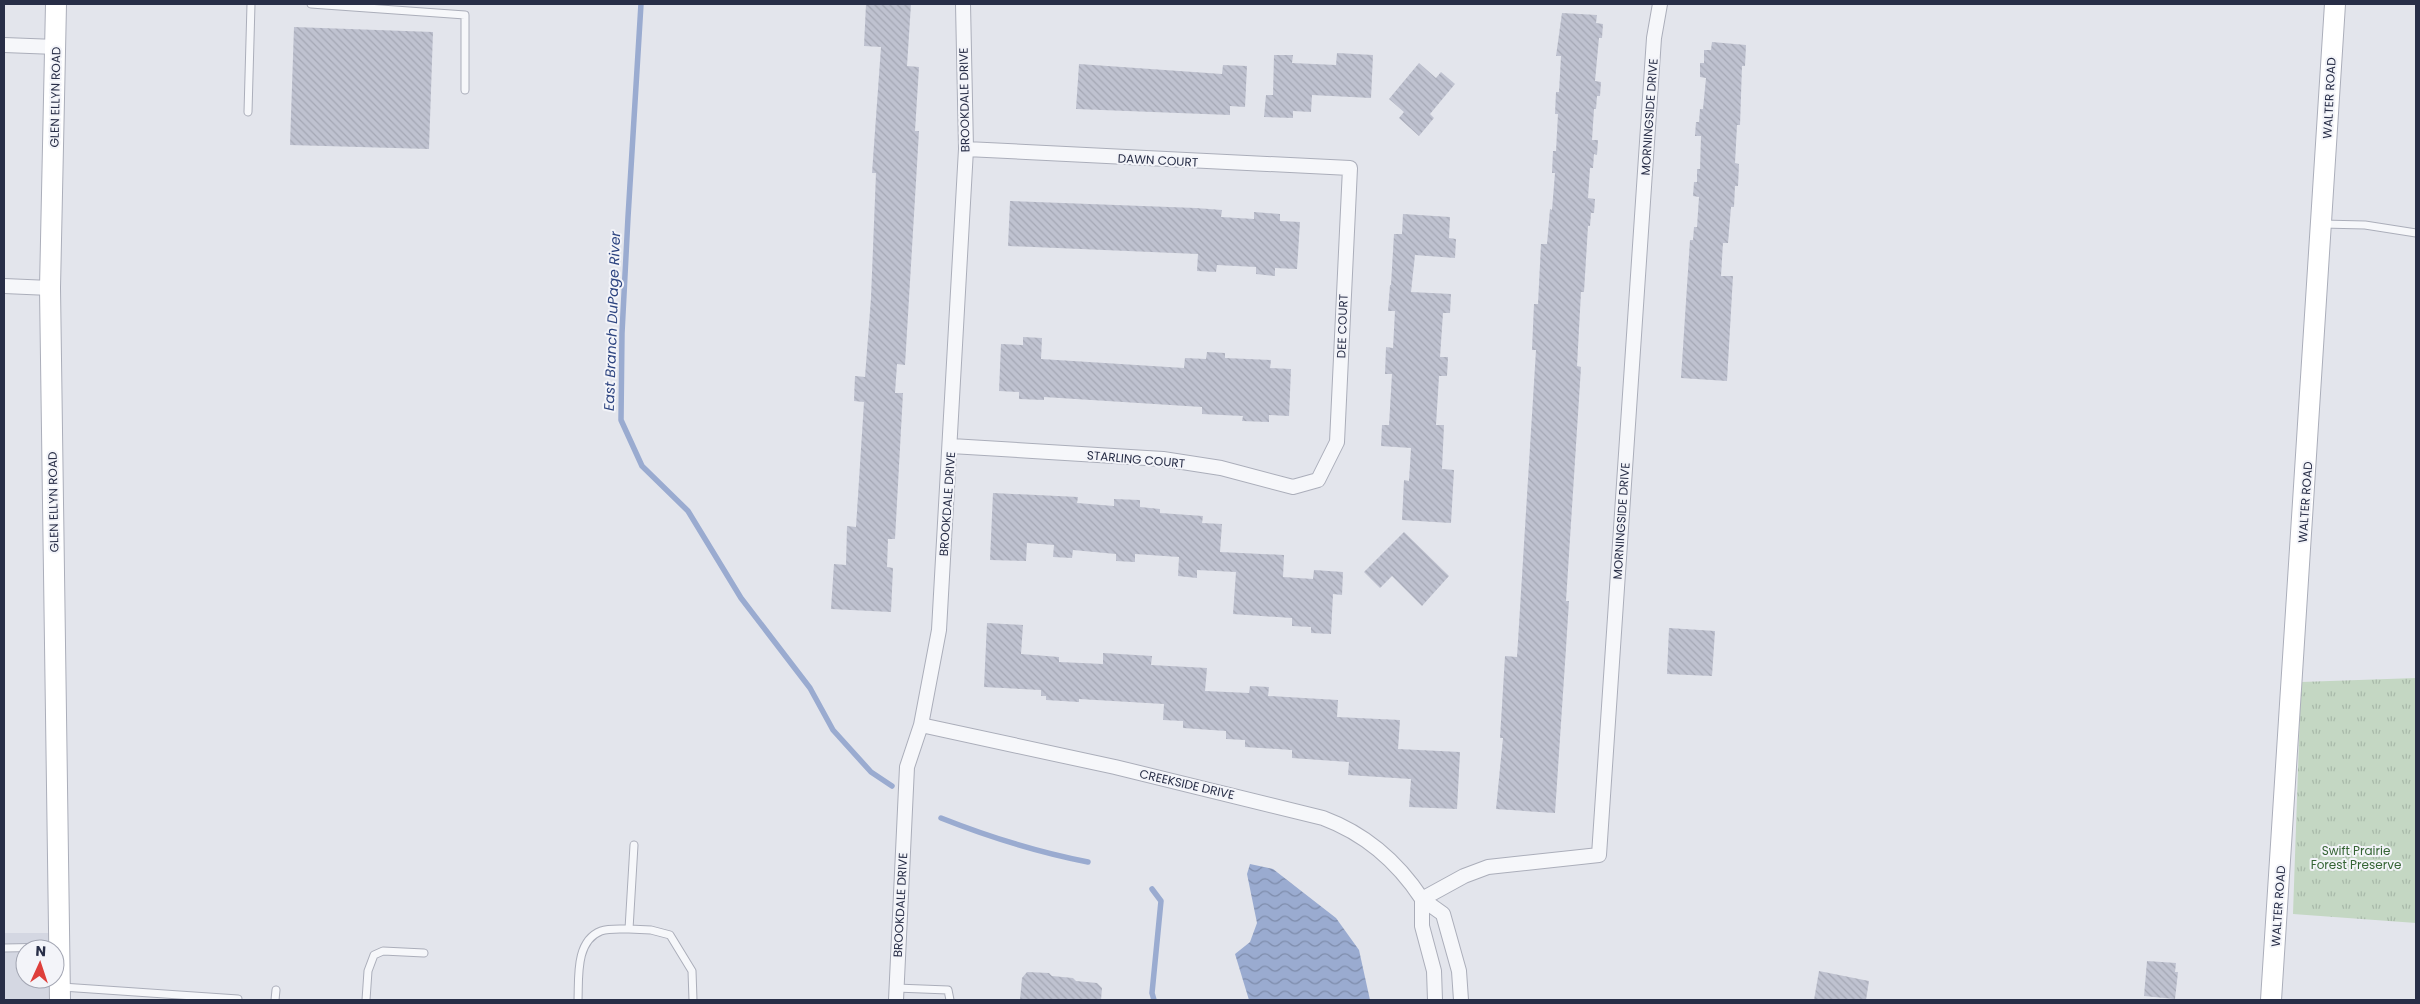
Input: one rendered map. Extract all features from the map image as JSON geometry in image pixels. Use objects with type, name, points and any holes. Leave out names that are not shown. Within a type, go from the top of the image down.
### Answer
[{"type":"street","name":"GLEN ELLYN ROAD","points":[[56,4],[50,288],[58,939]]},
{"type":"street","name":"BROOKDALE DRIVE","points":[[896,994],[907,768],[921,725],[939,630],[951,446],[966,149],[963,4]]},
{"type":"street","name":"MORNINGSIDE DRIVE","points":[[1422,900],[1464,876],[1488,867],[1599,855],[1654,38],[1660,4]]},
{"type":"street","name":"WALTER ROAD","points":[[2271,1000],[2335,4]]},
{"type":"street","points":[[4,45],[56,47]]},
{"type":"street","name":"DAWN COURT","points":[[966,149],[1350,168]]},
{"type":"street","name":"DEE COURT","points":[[1318,480],[1337,442],[1350,168]]},
{"type":"street","points":[[4,286],[50,288]]},
{"type":"street","name":"STARLING COURT","points":[[951,446],[1163,459],[1221,468],[1293,487],[1318,480]]},
{"type":"street","name":"CREEKSIDE DRIVE","points":[[921,725],[1114,767],[1323,818],[1346,826],[1378,847],[1406,876],[1422,900],[1443,914],[1459,971],[1461,1000]]},
{"type":"street","points":[[1422,900],[1422,926],[1434,971],[1435,1000]]},
{"type":"lane","points":[[248,112],[251,4]]},
{"type":"lane","points":[[311,4],[465,15],[465,90]]},
{"type":"lane","points":[[2322,224],[2365,225],[2416,233]]},
{"type":"lane","points":[[629,929],[634,845]]},
{"type":"lane","points":[[578,1000],[580,959],[588,942],[602,930],[629,929],[651,930],[670,935],[692,971],[693,1000]]},
{"type":"lane","points":[[366,1000],[368,972],[374,955],[383,951],[424,953]]},
{"type":"lane","points":[[275,1000],[276,990]]},
{"type":"lane","points":[[896,994],[948,990],[950,1000]]},
{"type":"lane","points":[[59,994],[238,999]]},
{"type":"shaded area","points":[[4,933],[51,933],[51,939],[15,939],[15,989],[52,989],[53,1000],[4,1000]]},
{"type":"green space","name":"Swift Prairie Forest Preserve","points":[[2416,678],[2416,923],[2293,914],[2301,682]]},
{"type":"water","points":[[1250,864],[1273,869],[1336,918],[1359,950],[1370,1000],[1249,1000],[1235,954],[1250,942],[1257,923],[1247,874]]},
{"type":"building","points":[[866,4],[911,4],[907,66],[919,67],[915,131],[919,131],[905,365],[897,364],[895,393],[903,393],[895,539],[888,539],[887,567],[893,568],[891,612],[831,609],[834,564],[846,565],[847,526],[856,527],[864,402],[854,401],[855,376],[865,377],[871,298],[876,173],[872,173],[881,47],[864,46]]},
{"type":"building","points":[[1562,13],[1597,15],[1596,23],[1603,24],[1602,38],[1599,38],[1595,81],[1601,82],[1600,96],[1597,96],[1596,109],[1594,109],[1592,140],[1598,140],[1597,155],[1594,154],[1593,168],[1590,168],[1588,198],[1595,199],[1594,213],[1591,213],[1590,226],[1588,226],[1584,292],[1581,292],[1577,366],[1581,367],[1566,601],[1569,601],[1555,813],[1496,809],[1503,738],[1500,738],[1505,656],[1517,657],[1536,350],[1532,350],[1534,304],[1538,304],[1541,244],[1547,244],[1550,209],[1552,210],[1555,173],[1552,173],[1553,151],[1556,151],[1558,114],[1555,114],[1556,92],[1559,92],[1561,56],[1556,56]]},
{"type":"building","points":[[294,27],[433,32],[429,149],[290,145]]},
{"type":"building","points":[[1712,42],[1746,45],[1745,66],[1742,66],[1740,125],[1737,125],[1735,163],[1739,164],[1738,186],[1735,186],[1734,207],[1731,207],[1728,243],[1723,243],[1721,276],[1733,276],[1727,381],[1681,378],[1690,240],[1693,240],[1694,227],[1697,227],[1699,197],[1693,196],[1694,182],[1697,182],[1697,169],[1700,169],[1701,136],[1695,136],[1696,122],[1699,122],[1700,109],[1703,109],[1706,78],[1700,77],[1700,63],[1704,63],[1704,50],[1711,50]]},
{"type":"building","points":[[1337,53],[1373,55],[1371,98],[1312,95],[1311,112],[1293,111],[1293,118],[1264,117],[1266,95],[1273,95],[1274,55],[1293,55],[1292,63],[1336,65]]},
{"type":"building","points":[[1419,63],[1436,78],[1441,72],[1455,84],[1430,114],[1434,118],[1419,136],[1399,118],[1404,112],[1389,99]]},
{"type":"building","points":[[1079,64],[1222,74],[1223,65],[1247,66],[1245,107],[1230,106],[1230,115],[1076,109]]},
{"type":"building","points":[[1010,201],[1196,208],[1222,210],[1221,217],[1254,219],[1254,212],[1280,214],[1280,221],[1300,222],[1297,269],[1275,268],[1275,276],[1256,274],[1256,267],[1217,265],[1216,272],[1197,271],[1198,254],[1008,246]]},
{"type":"building","points":[[1403,214],[1450,217],[1449,238],[1456,239],[1455,258],[1415,255],[1411,292],[1451,294],[1450,313],[1443,313],[1440,357],[1448,357],[1447,376],[1439,376],[1436,425],[1444,425],[1442,469],[1454,470],[1451,523],[1402,520],[1404,480],[1409,481],[1411,448],[1381,446],[1382,425],[1389,425],[1392,374],[1385,374],[1386,347],[1393,348],[1395,311],[1388,311],[1394,234],[1402,234]]},
{"type":"building","points":[[1023,337],[1042,338],[1041,359],[1184,368],[1185,358],[1206,359],[1207,352],[1225,353],[1225,358],[1271,360],[1270,368],[1291,369],[1289,416],[1269,415],[1269,422],[1242,421],[1243,416],[1202,414],[1202,407],[1044,397],[1044,400],[1019,399],[1019,392],[999,391],[1001,344],[1023,345]]},
{"type":"building","points":[[993,493],[1078,497],[1077,503],[1114,506],[1114,499],[1140,500],[1140,507],[1160,509],[1160,513],[1203,516],[1202,523],[1222,524],[1220,552],[1284,555],[1283,577],[1313,579],[1314,570],[1343,572],[1342,595],[1333,594],[1331,634],[1311,633],[1311,627],[1292,626],[1292,618],[1233,614],[1236,572],[1197,570],[1197,578],[1178,576],[1179,557],[1135,554],[1135,562],[1116,561],[1116,554],[1073,550],[1072,558],[1053,557],[1054,545],[1027,543],[1026,561],[990,560]]},
{"type":"building","points":[[1404,532],[1449,576],[1422,606],[1392,576],[1380,588],[1364,572]]},
{"type":"building","points":[[987,623],[1023,625],[1021,654],[1059,657],[1059,662],[1103,664],[1103,653],[1152,656],[1151,665],[1207,668],[1205,691],[1249,693],[1250,686],[1269,687],[1268,696],[1338,700],[1337,717],[1400,720],[1398,749],[1460,752],[1457,809],[1409,807],[1411,779],[1348,775],[1349,762],[1292,758],[1292,750],[1245,747],[1245,740],[1226,739],[1226,731],[1183,728],[1183,721],[1163,720],[1164,704],[1079,699],[1079,702],[1046,700],[1046,696],[1041,696],[1041,690],[984,687]]},
{"type":"building","points":[[1669,628],[1715,631],[1712,676],[1667,674]]},
{"type":"building","points":[[2147,961],[2176,963],[2175,972],[2178,972],[2175,999],[2144,996]]},
{"type":"building","points":[[1819,971],[1869,981],[1866,1000],[1814,1000]]},
{"type":"building","points":[[1027,972],[1049,973],[1052,976],[1073,978],[1076,981],[1097,983],[1102,988],[1101,1000],[1020,1000],[1022,978]]},
{"type":"waterway","name":"East Branch DuPage River","points":[[641,4],[622,333],[621,420],[642,466],[688,511],[741,598],[810,688],[833,730],[871,772],[892,786]]},
{"type":"waterway","name":"East Branch DuPage River","points":[[941,818],[1013,843],[1050,854],[1088,862]]},
{"type":"waterway","name":"East Branch DuPage River","points":[[1152,889],[1161,901],[1152,993],[1154,1000]]}]
